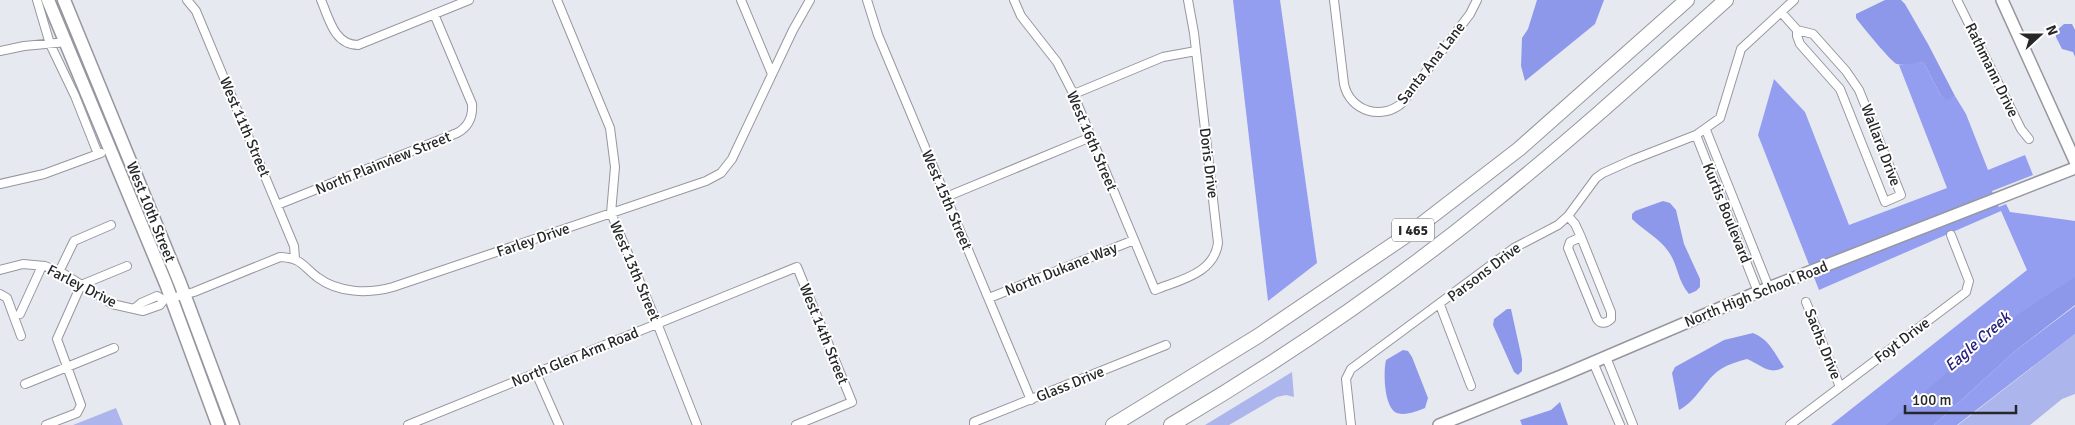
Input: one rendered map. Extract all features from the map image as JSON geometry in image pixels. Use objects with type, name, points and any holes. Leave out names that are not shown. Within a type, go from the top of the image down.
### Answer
[{"type":"highway","name":"I 465","points":[[1113,425],[1258,336],[1410,233],[1519,149],[1687,0]]},
{"type":"highway","name":"I 465","points":[[1172,425],[1320,330],[1444,240],[1586,126],[1726,0]]},
{"type":"main road","name":"West 10th Street","points":[[48,0],[110,150],[218,425]]},
{"type":"main road","name":"West 10th Street","points":[[64,0],[185,295],[233,425]]},
{"type":"street","points":[[37,0],[50,44],[75,96],[98,154]]},
{"type":"street","name":"West 11th Street","points":[[187,0],[196,12],[277,205],[294,246],[294,258]]},
{"type":"street","points":[[321,0],[336,34],[343,41],[353,44],[365,43],[469,0]]},
{"type":"street","name":"West 13th Street","points":[[557,0],[610,128],[615,167],[611,213],[697,425]]},
{"type":"street","points":[[741,0],[772,74]]},
{"type":"street","name":"Farley Drive","points":[[0,270],[17,265],[42,266],[60,272],[112,304],[124,308],[135,308],[141,303],[157,296],[168,299],[185,295],[280,257],[294,258],[317,277],[336,287],[349,290],[375,290],[393,287],[706,181],[721,173],[732,159],[793,30],[810,0]]},
{"type":"street","name":"West 15th Street","points":[[868,0],[878,35],[1031,400]]},
{"type":"street","name":"West 16th Street","points":[[1014,0],[1021,16],[1057,62],[1074,94],[1155,290]]},
{"type":"street","name":"Doris Drive","points":[[1155,290],[1200,272],[1209,265],[1217,250],[1218,236],[1188,0]]},
{"type":"street","name":"Santa Ana Lane","points":[[1334,0],[1344,84],[1350,98],[1361,108],[1374,112],[1388,111],[1401,104],[1470,14],[1477,0]]},
{"type":"street","name":"Parsons Drive","points":[[1351,425],[1346,380],[1349,371],[1514,248],[1554,227],[1568,216],[1593,182],[1603,173],[1706,130],[1720,118],[1741,49],[1794,0]]},
{"type":"street","name":"Rathmann Drive","points":[[1957,0],[2021,129],[2029,138]]},
{"type":"street","points":[[2002,0],[2075,161]]},
{"type":"street","name":"Wallard Drive","points":[[1781,12],[1797,30],[1813,34],[1853,80],[1859,90],[1901,195],[1885,202],[1840,90],[1800,44],[1797,30]]},
{"type":"street","name":"North Plainview Street","points":[[277,205],[460,132],[467,125],[471,118],[472,106],[434,14]]},
{"type":"street","points":[[0,51],[80,41]]},
{"type":"street","points":[[1074,94],[1163,57],[1196,52]]},
{"type":"street","points":[[1840,90],[1853,80]]},
{"type":"street","points":[[1706,130],[1747,233],[1764,290]]},
{"type":"street","name":"Kurtis Boulevard","points":[[1696,135],[1737,237],[1764,290]]},
{"type":"street","points":[[946,197],[1091,137]]},
{"type":"street","points":[[0,184],[44,174],[110,150]]},
{"type":"street","name":"North High School Road","points":[[1439,425],[1764,290],[2075,168]]},
{"type":"street","points":[[1716,184],[1726,180]]},
{"type":"street","points":[[1568,216],[1576,224],[1612,312],[1611,319],[1608,322],[1600,322],[1597,319],[1568,248],[1570,242],[1581,237]]},
{"type":"street","points":[[60,272],[74,241],[111,225]]},
{"type":"street","points":[[1737,237],[1747,233]]},
{"type":"street","name":"Foyt Drive","points":[[1790,425],[1966,292],[1969,281],[1952,235]]},
{"type":"street","name":"North Dukane Way","points":[[989,298],[1134,240]]},
{"type":"street","points":[[20,314],[42,266]]},
{"type":"street","points":[[46,425],[77,412],[81,405],[58,345],[57,337],[81,285],[127,266]]},
{"type":"street","name":"North Glen Arm Road","points":[[408,425],[797,267]]},
{"type":"street","name":"West 14th Street","points":[[796,425],[852,402],[797,267]]},
{"type":"street","points":[[1,294],[6,298],[21,336]]},
{"type":"street","name":"Sachs Drive","points":[[1806,302],[1840,387]]},
{"type":"street","points":[[1440,305],[1471,386]]},
{"type":"street","name":"Glass Drive","points":[[974,424],[1166,345]]},
{"type":"street","points":[[25,384],[114,348]]},
{"type":"street","points":[[1606,357],[1633,425]]},
{"type":"street","points":[[1593,362],[1620,425]]},
{"type":"street","points":[[536,373],[559,425]]},
{"type":"shaded area","points":[[1233,0],[1280,0],[1317,263],[1268,301]]},
{"type":"shaded area","points":[[1537,0],[1604,0],[1595,24],[1525,81],[1521,66],[1522,38],[1528,29]]},
{"type":"shaded area","points":[[1885,0],[1901,0],[1905,4],[1955,96],[1947,100],[1941,96],[1924,63],[1897,64],[1894,62],[1856,18],[1856,14]]},
{"type":"shaded area","points":[[2064,24],[2072,24],[2075,30],[2075,57],[2073,52],[2062,49],[2056,37],[2056,31]]},
{"type":"shaded area","points":[[1914,62],[1924,63],[1941,96],[1947,99],[1955,96],[1966,114],[1988,170],[2025,155],[2033,175],[1992,191],[1999,207],[2006,204],[2010,212],[2075,221],[2075,280],[1888,425],[1831,425],[2027,270],[2001,211],[1819,290],[1758,135],[1774,79],[1805,112],[1849,225],[1947,188],[1899,65]]},
{"type":"shaded area","points":[[1663,201],[1670,203],[1676,210],[1684,244],[1700,279],[1700,287],[1689,294],[1668,251],[1632,219],[1632,214],[1635,211]]},
{"type":"shaded area","name":"Eagle Creek","points":[[2075,277],[2075,305],[2015,351],[1934,425],[1886,425],[2002,325]]},
{"type":"shaded area","points":[[2075,306],[2075,334],[1957,425],[1934,425],[2015,351]]},
{"type":"shaded area","points":[[1507,309],[1511,309],[1522,359],[1522,371],[1518,375],[1514,372],[1493,325],[1494,319]]},
{"type":"shaded area","points":[[1753,333],[1767,343],[1784,367],[1774,370],[1765,369],[1747,359],[1731,364],[1715,373],[1691,401],[1679,410],[1672,373],[1675,367],[1724,340]]},
{"type":"shaded area","points":[[2075,334],[2075,394],[2062,399],[2030,425],[1958,425]]},
{"type":"shaded area","points":[[1403,350],[1408,351],[1412,357],[1428,398],[1425,408],[1404,414],[1397,413],[1389,404],[1385,381],[1386,360]]},
{"type":"shaded area","points":[[1292,372],[1294,397],[1286,395],[1277,397],[1229,425],[1205,425]]},
{"type":"shaded area","points":[[1560,402],[1568,425],[1522,425],[1520,420],[1551,410]]},
{"type":"shaded area","points":[[116,408],[123,425],[73,425]]}]
